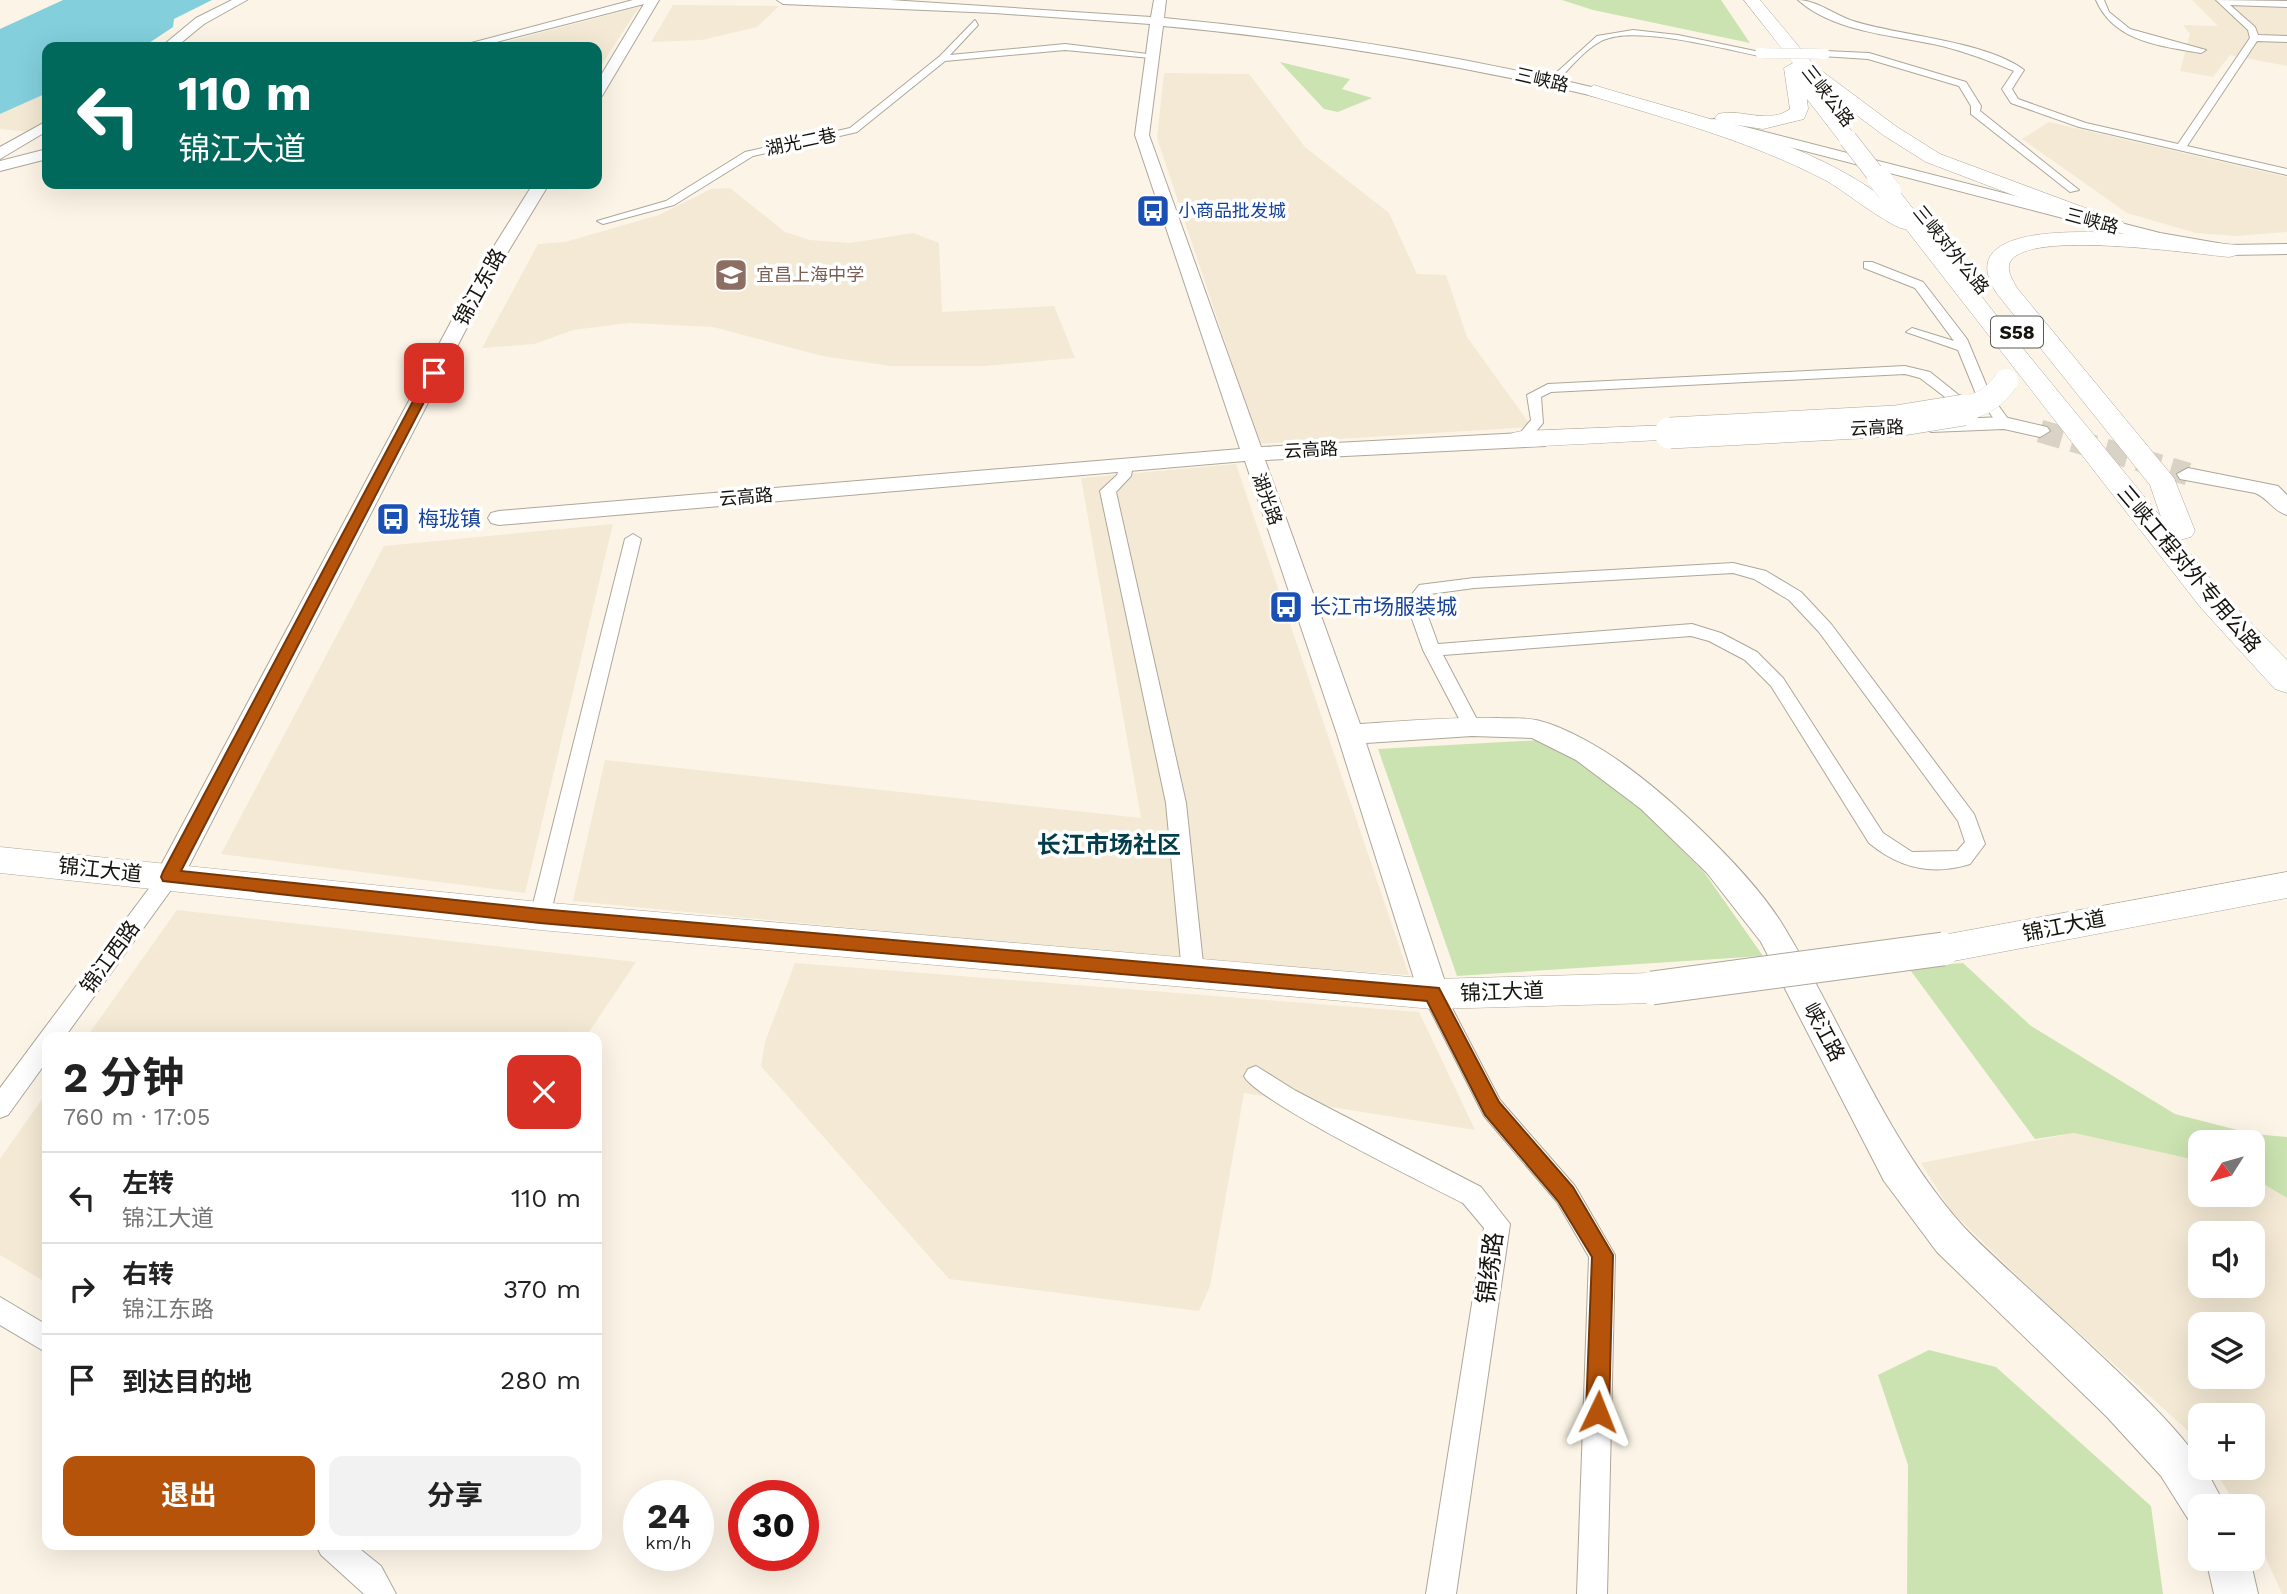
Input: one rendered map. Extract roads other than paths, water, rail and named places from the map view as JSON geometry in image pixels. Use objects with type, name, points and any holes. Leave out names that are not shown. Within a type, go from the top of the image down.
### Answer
[{"type":"highway","name":"三峡公路","points":[[1739,0],[1801,69]]},
{"type":"highway","name":"三峡公路","points":[[1752,0],[1801,69],[1897,191]]},
{"type":"highway","points":[[1594,91],[1745,122],[1773,122],[1788,119],[1799,110],[1801,69]]},
{"type":"highway","points":[[1801,69],[1933,158],[2115,227]]},
{"type":"highway","points":[[1594,91],[1722,131],[1818,168],[1889,213],[1935,251]]},
{"type":"highway","name":"三峡对外公路","points":[[1897,191],[1935,251],[2094,454]]},
{"type":"highway","name":"三峡对外公路","points":[[1897,191],[2130,471]]},
{"type":"highway","points":[[2180,531],[2164,484],[2006,290],[1997,269],[1998,260],[2003,253],[2022,242],[2058,238],[2229,250]]},
{"type":"highway","points":[[1522,439],[1896,421],[1940,415],[1975,407],[1995,397],[2006,381],[2009,367],[1998,334]]},
{"type":"highway","name":"三峡工程对外专用公路","points":[[2094,454],[2212,601],[2287,681]]},
{"type":"highway","name":"三峡工程对外专用公路","points":[[2130,471],[2287,654]]},
{"type":"main road","points":[[173,42],[200,21],[241,0]]},
{"type":"main road","points":[[483,42],[647,0]]},
{"type":"main road","points":[[602,85],[653,0]]},
{"type":"main road","name":"三峡路","points":[[783,0],[1076,12],[1165,6],[1231,28],[1460,62],[1594,91],[2115,227],[2229,250],[2287,248]]},
{"type":"main road","points":[[1165,6],[1201,21],[1231,28]]},
{"type":"main road","name":"湖光路","points":[[1165,6],[1152,50],[1142,135],[1350,734],[1433,994]]},
{"type":"main road","points":[[1076,12],[1130,24],[1144,32],[1152,50]]},
{"type":"main road","points":[[1152,50],[1161,35],[1177,30],[1231,28]]},
{"type":"main road","points":[[0,154],[42,128]]},
{"type":"main road","points":[[0,166],[42,155]]},
{"type":"main road","name":"锦江东路","points":[[169,877],[485,275],[538,189]]},
{"type":"main road","name":"云高路","points":[[499,518],[1251,454],[1522,439],[1561,442],[2004,423],[2040,431]]},
{"type":"main road","points":[[2188,474],[2260,487],[2270,491],[2287,508]]},
{"type":"main road","name":"峡江路","points":[[1350,734],[1472,727],[1536,729],[1586,753],[1651,802],[1717,865],[1772,933],[1897,1169],[1950,1239],[2167,1451],[2196,1494]]},
{"type":"main road","name":"锦江大道","points":[[0,860],[540,916],[1433,994],[1652,988],[1943,949],[2287,885]]},
{"type":"main road","points":[[2231,1571],[2236,1594]]},
{"type":"street","points":[[1802,0],[1840,20],[1881,32],[1933,41],[2019,70],[2007,89],[2014,101],[2038,111],[2083,125],[2287,172]]},
{"type":"street","points":[[2099,0],[2102,10],[2130,33],[2200,50]]},
{"type":"street","points":[[2180,148],[2254,38],[2252,29],[2222,1]]},
{"type":"street","points":[[2222,1],[2287,4]]},
{"type":"street","name":"湖光二巷","points":[[603,221],[670,203],[749,154],[853,130],[943,58],[975,23]]},
{"type":"street","points":[[1551,82],[1588,46],[1609,35],[1667,37],[1760,53],[1869,56],[1963,84],[1972,98],[1975,112],[2074,190]]},
{"type":"street","points":[[2254,38],[2287,39]]},
{"type":"street","points":[[943,58],[967,58],[1065,47],[1152,50]]},
{"type":"street","points":[[1868,265],[1916,282],[1960,339],[1983,394],[2004,423]]},
{"type":"street","points":[[1912,332],[1964,348]]},
{"type":"street","points":[[1522,439],[1538,420],[1534,395],[1548,388],[1905,370],[1925,375],[1958,400]]},
{"type":"street","points":[[1126,465],[1124,476],[1108,491],[1176,803],[1193,973]]},
{"type":"street","points":[[540,916],[633,540]]},
{"type":"street","points":[[1432,650],[1692,631],[1715,637],[1751,656],[1777,682],[1876,838],[1893,853],[1912,863],[1964,858],[1975,844],[1967,819],[1825,628],[1795,596],[1760,575],[1733,568],[1475,583],[1425,589],[1413,602],[1432,650],[1472,727]]},
{"type":"street","name":"锦江西路","points":[[55,1032],[169,877]]},
{"type":"street","points":[[1433,994],[1492,1108],[1566,1194],[1602,1255],[1592,1594]]},
{"type":"street","points":[[0,1107],[42,1050]]},
{"type":"street","name":"锦绣路","points":[[1256,1076],[1288,1098],[1472,1195],[1497,1224],[1441,1594]]},
{"type":"street","points":[[0,1310],[42,1337]]},
{"type":"street","points":[[337,1550],[370,1577],[381,1594]]},
{"type":"water","points":[[63,0],[212,0],[174,19],[173,27],[150,42],[42,42],[42,95],[0,114],[0,29]]},
{"type":"tunnel","points":[[2040,431],[2188,474]]},
{"type":"place","name":"小商品批发城","points":[[1153,211]]},
{"type":"place","name":"宜昌上海中学","points":[[731,275]]},
{"type":"place","name":"梅珑镇","points":[[393,519]]},
{"type":"place","name":"长江市场服装城","points":[[1286,607]]},
{"type":"district","name":"长江市场社区","points":[[1109,845]]}]
